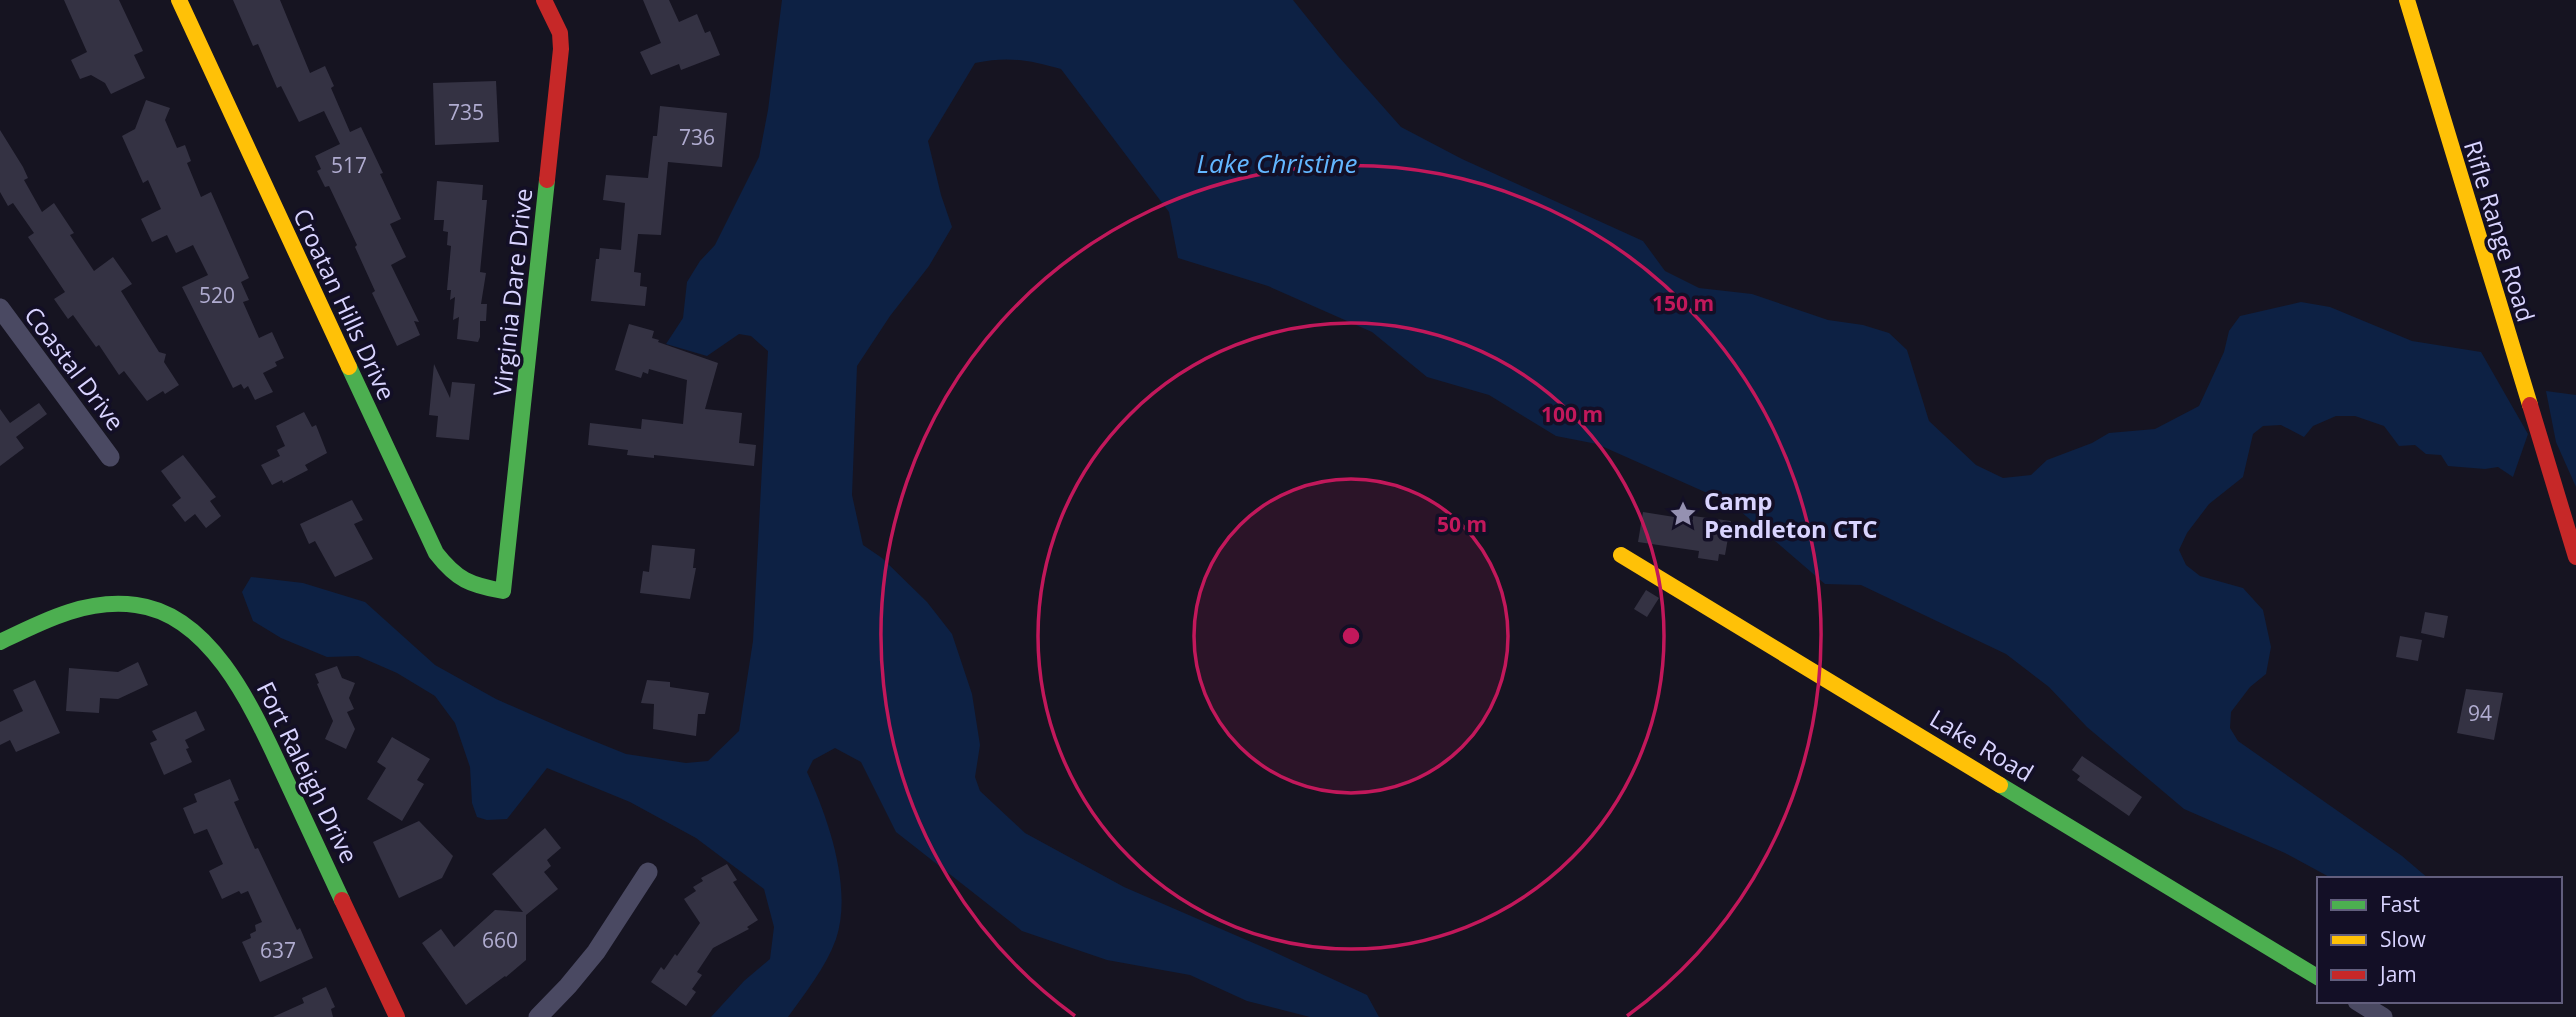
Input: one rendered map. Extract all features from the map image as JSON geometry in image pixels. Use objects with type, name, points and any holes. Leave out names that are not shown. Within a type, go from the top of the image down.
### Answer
[{"type":"street","name":"Croatan Hills Drive","points":[[179,0],[436,553],[451,575],[467,584],[503,592]]},
{"type":"street","name":"Virginia Dare Drive","points":[[503,592],[561,49],[560,33],[544,0]]},
{"type":"street","name":"Rifle Range Road","points":[[2407,0],[2576,557]]},
{"type":"street","name":"Coastal Drive","points":[[0,309],[110,457]]},
{"type":"street","name":"Lake Road","points":[[1620,555],[2317,977]]},
{"type":"street","name":"Fort Raleigh Drive","points":[[0,642],[63,613],[88,607],[122,604],[150,607],[172,618],[201,640],[233,675],[254,712],[397,1017]]},
{"type":"street","points":[[538,1017],[596,952],[648,872]]},
{"type":"street","points":[[2360,1003],[2384,1017]]},
{"type":"water","name":"Lake Christine","points":[[782,0],[1293,0],[1401,127],[1462,159],[1643,241],[1665,271],[1699,288],[1752,294],[1828,320],[1863,325],[1889,333],[1907,350],[1929,421],[1976,465],[2003,478],[2031,475],[2047,460],[2092,443],[2109,433],[2155,429],[2199,406],[2224,352],[2229,331],[2240,316],[2301,302],[2330,307],[2412,341],[2481,352],[2528,434],[2513,477],[2498,467],[2485,469],[2448,466],[2441,455],[2426,454],[2415,445],[2399,446],[2384,426],[2355,416],[2336,416],[2313,426],[2304,437],[2281,425],[2263,426],[2253,434],[2243,477],[2209,504],[2187,533],[2179,550],[2186,565],[2200,576],[2243,588],[2263,610],[2271,647],[2266,674],[2250,687],[2231,712],[2230,728],[2238,741],[2402,856],[2427,877],[2329,877],[2285,853],[2184,809],[2087,727],[2049,687],[2006,654],[1861,585],[1825,584],[1732,504],[1597,444],[1556,436],[1489,395],[1427,377],[1372,332],[1268,286],[1178,258],[1169,212],[1061,69],[1008,59],[975,63],[928,141],[952,227],[929,266],[890,316],[857,366],[852,495],[863,545],[882,558],[927,602],[952,634],[972,694],[980,745],[975,777],[980,791],[1025,833],[1124,887],[1367,995],[1379,1017],[1310,1017],[1247,1001],[1190,975],[1107,960],[1022,931],[896,832],[861,762],[835,748],[813,760],[807,772],[830,832],[840,876],[840,919],[836,939],[827,960],[788,1017],[711,1017],[744,981],[770,959],[774,927],[764,889],[696,838],[630,802],[547,768],[507,819],[487,820],[477,817],[472,803],[470,767],[455,723],[435,696],[397,673],[358,656],[327,657],[281,638],[253,621],[242,592],[251,577],[303,583],[365,602],[435,665],[496,699],[626,754],[686,763],[708,761],[739,731],[753,641],[768,351],[751,336],[739,334],[707,356],[666,344],[683,318],[687,282],[700,261],[715,245],[759,157]]},
{"type":"water","points":[[2546,391],[2576,395],[2576,487],[2556,442]]},
{"type":"building","points":[[64,0],[119,0],[143,51],[134,55],[145,78],[111,94],[105,83],[91,75],[80,79],[71,60],[87,52]]},
{"type":"building","points":[[233,0],[280,0],[310,73],[325,66],[334,86],[331,88],[350,132],[361,127],[401,219],[390,224],[406,257],[391,265],[419,322],[414,321],[420,335],[397,346],[372,293],[375,291],[355,247],[357,245],[329,186],[325,187],[317,171],[321,169],[315,156],[340,144],[324,111],[299,122],[281,86],[277,88],[258,44],[253,46]]},
{"type":"building","points":[[643,0],[669,0],[679,22],[697,14],[705,33],[710,31],[720,55],[681,70],[679,64],[651,75],[640,52],[661,43]]},
{"type":"building","points":[[496,81],[499,142],[435,145],[433,83]]},
{"type":"building","points":[[146,100],[170,108],[165,120],[177,148],[185,145],[191,161],[187,163],[201,197],[211,192],[249,278],[241,282],[249,300],[243,302],[259,338],[272,332],[284,358],[275,362],[277,366],[263,373],[273,392],[255,400],[248,386],[244,389],[241,384],[233,388],[182,287],[208,275],[193,245],[176,253],[167,235],[152,242],[141,219],[161,209],[148,180],[143,183],[122,136],[135,129]]},
{"type":"building","points":[[660,106],[727,113],[722,167],[668,162],[661,235],[638,234],[634,272],[641,273],[640,286],[647,287],[645,306],[591,301],[596,259],[599,259],[600,248],[621,250],[625,203],[603,200],[606,175],[648,178]]},
{"type":"building","points":[[0,130],[23,167],[28,178],[24,180],[42,212],[54,203],[74,233],[70,235],[94,271],[113,257],[132,284],[121,291],[159,352],[166,354],[164,362],[179,385],[147,401],[124,371],[119,375],[99,345],[96,347],[73,315],[68,319],[54,299],[65,292],[28,237],[34,233],[13,203],[8,206],[0,192]]},
{"type":"building","points":[[437,181],[483,185],[482,200],[487,200],[480,272],[486,273],[481,304],[487,304],[486,321],[480,321],[478,342],[457,339],[459,317],[453,320],[455,297],[450,300],[451,290],[447,290],[451,246],[447,245],[448,232],[443,231],[444,220],[434,220]]},
{"type":"building","points":[[629,324],[654,331],[652,338],[659,340],[658,342],[718,363],[705,409],[742,413],[739,443],[756,445],[754,466],[654,455],[654,458],[627,455],[628,450],[588,445],[590,423],[641,429],[642,419],[683,424],[687,380],[649,369],[648,374],[643,372],[641,378],[615,370]]},
{"type":"building","points":[[434,364],[450,398],[452,382],[475,384],[469,440],[436,437],[438,416],[429,415]]},
{"type":"building","points":[[39,403],[47,414],[16,437],[24,448],[0,466],[0,409],[10,423]]},
{"type":"building","points":[[304,412],[312,427],[316,425],[327,453],[305,465],[308,470],[283,483],[282,480],[272,485],[261,465],[280,456],[277,450],[285,446],[276,426]]},
{"type":"building","points":[[183,455],[216,497],[210,501],[221,516],[206,528],[195,514],[185,522],[172,505],[181,498],[161,471]]},
{"type":"building","points":[[352,500],[363,520],[354,524],[373,559],[335,577],[315,541],[309,544],[300,524]]},
{"type":"building","points":[[1643,512],[1693,520],[1693,516],[1731,521],[1725,555],[1719,554],[1718,561],[1698,558],[1699,551],[1638,542]]},
{"type":"building","points":[[652,545],[695,549],[693,568],[696,568],[690,599],[640,593],[643,571],[649,572]]},
{"type":"building","points":[[1646,590],[1659,598],[1647,617],[1634,609]]},
{"type":"building","points":[[2425,612],[2448,616],[2444,638],[2421,633]]},
{"type":"building","points":[[2400,636],[2422,640],[2418,661],[2396,657]]},
{"type":"building","points":[[138,662],[148,685],[118,699],[100,698],[99,713],[66,711],[69,668],[118,672]]},
{"type":"building","points":[[337,666],[342,678],[355,683],[349,698],[354,709],[347,712],[355,729],[346,749],[325,739],[333,721],[315,674]]},
{"type":"building","points":[[35,680],[60,733],[16,752],[10,740],[0,745],[0,722],[23,711],[13,690]]},
{"type":"building","points":[[647,680],[670,682],[670,687],[709,693],[705,714],[698,714],[696,736],[653,729],[654,704],[641,703]]},
{"type":"building","points":[[2466,689],[2503,693],[2494,740],[2457,733]]},
{"type":"building","points":[[196,711],[205,730],[185,740],[192,762],[164,775],[150,743],[157,740],[152,731]]},
{"type":"building","points":[[392,737],[430,759],[417,780],[424,784],[402,821],[367,799],[386,768],[377,762]]},
{"type":"building","points":[[2082,756],[2142,797],[2129,816],[2077,780],[2080,776],[2072,770]]},
{"type":"building","points":[[230,779],[239,800],[234,802],[255,849],[258,848],[313,958],[260,982],[242,942],[251,938],[250,934],[256,931],[255,925],[262,922],[248,891],[241,894],[239,891],[222,899],[209,871],[223,864],[207,829],[194,834],[183,808],[197,802],[194,794]]},
{"type":"building","points":[[419,821],[453,856],[442,878],[399,898],[373,842]]},
{"type":"building","points":[[545,828],[561,848],[547,860],[551,866],[544,872],[558,889],[526,915],[526,960],[466,1005],[422,943],[441,929],[454,947],[495,910],[523,912],[492,874]]},
{"type":"building","points":[[727,864],[737,880],[733,882],[758,920],[747,927],[749,929],[713,948],[697,972],[702,975],[692,989],[696,992],[686,1006],[651,982],[661,967],[664,970],[675,954],[677,956],[700,923],[684,899],[696,891],[693,887],[703,881],[701,878]]},
{"type":"building","points":[[326,987],[335,1007],[331,1009],[333,1017],[273,1017],[304,1003],[302,998]]},
{"type":"traffic: fast","points":[[349,367],[436,553],[465,580],[503,591],[547,180]]},
{"type":"traffic: fast","points":[[0,642],[66,613],[100,605],[136,605],[164,613],[189,628],[211,649],[248,702],[342,900]]},
{"type":"traffic: fast","points":[[2000,785],[2317,977]]},
{"type":"traffic: slow","points":[[179,0],[349,367]]},
{"type":"traffic: slow","points":[[2407,0],[2530,405]]},
{"type":"traffic: slow","points":[[1621,555],[2000,785]]},
{"type":"traffic: jam","points":[[544,0],[560,33],[561,49],[547,180]]},
{"type":"traffic: jam","points":[[2530,405],[2576,557]]},
{"type":"traffic: jam","points":[[342,900],[397,1017]]},
{"type":"place","name":"Camp Pendleton CTC","points":[[1683,514]]}]
